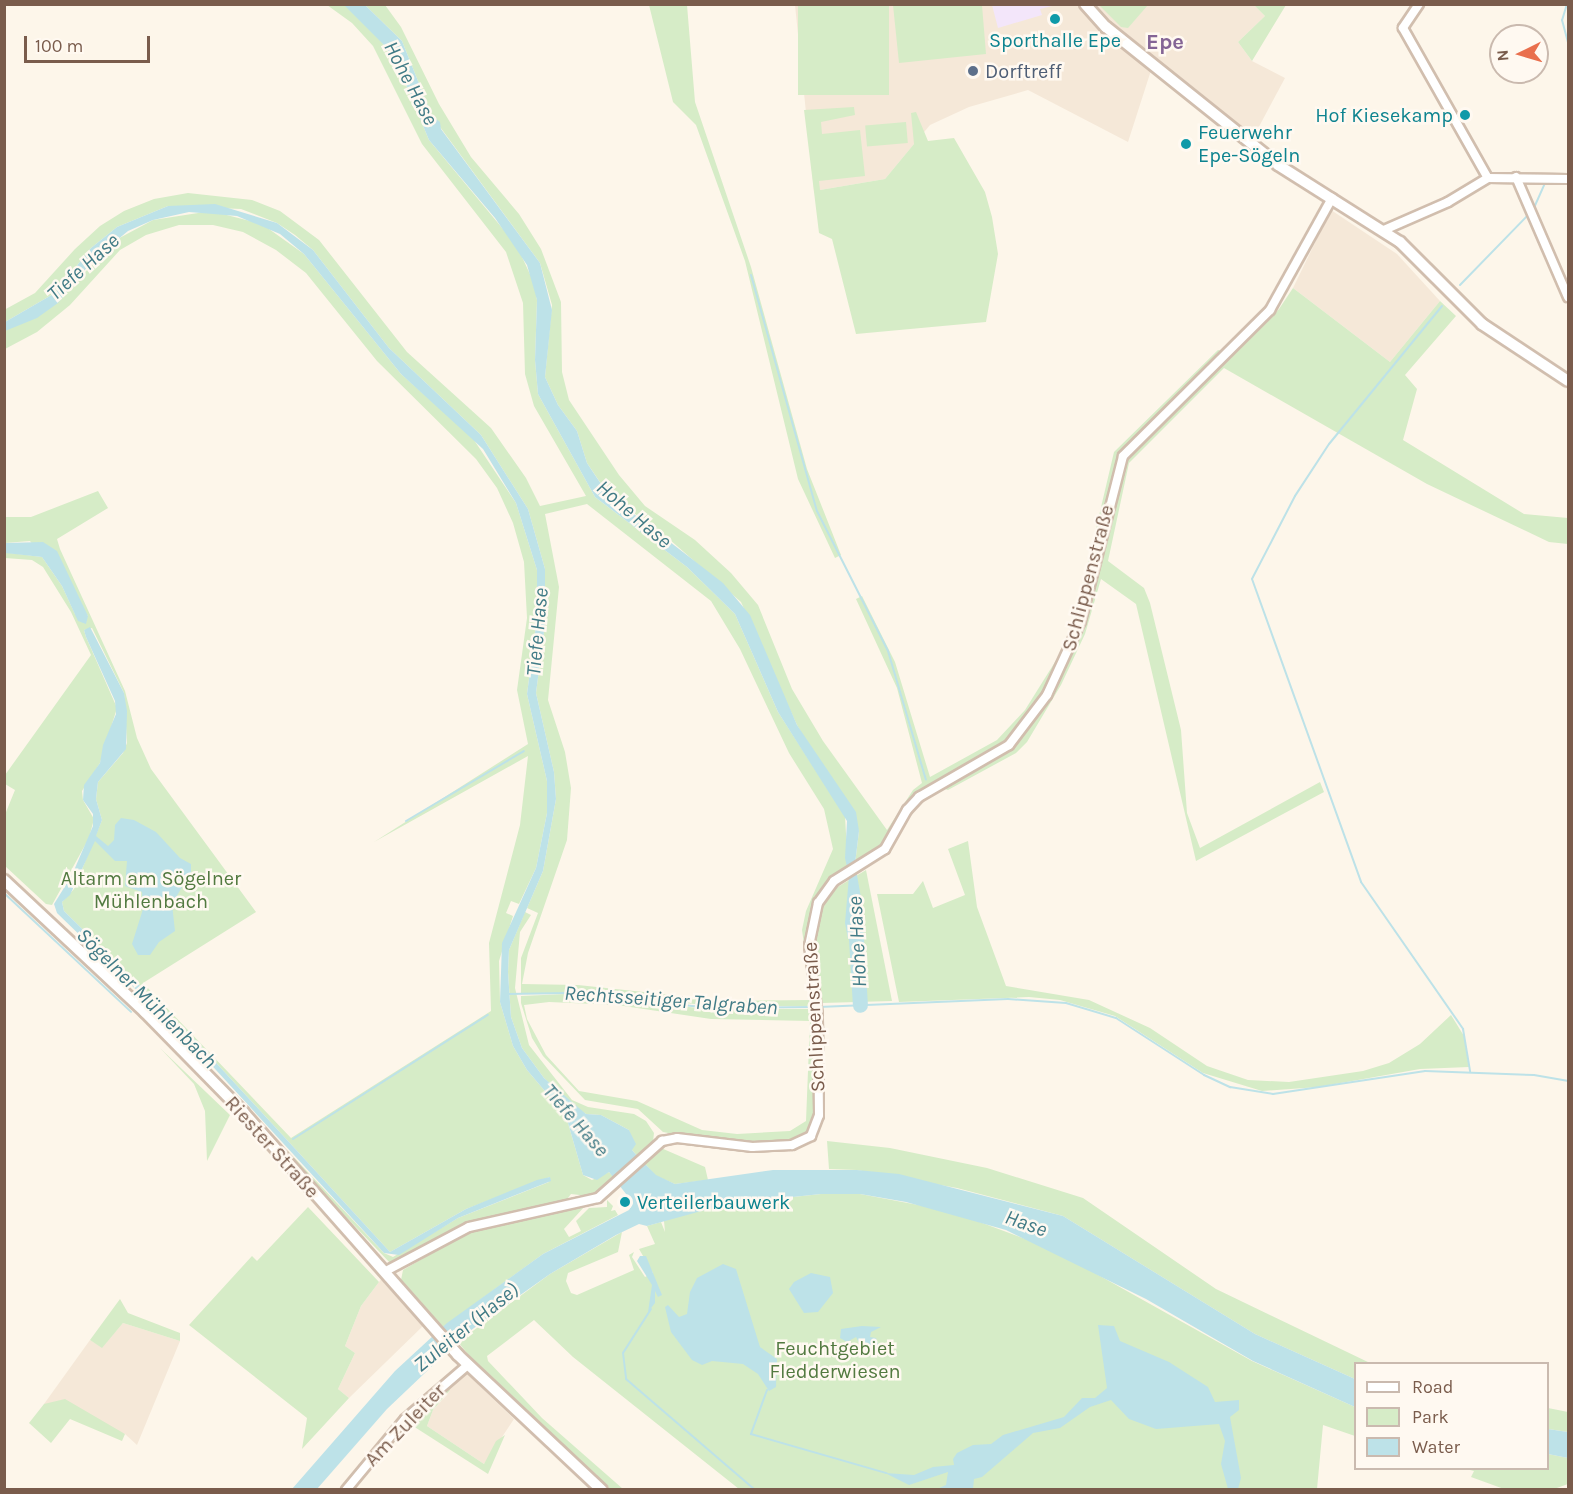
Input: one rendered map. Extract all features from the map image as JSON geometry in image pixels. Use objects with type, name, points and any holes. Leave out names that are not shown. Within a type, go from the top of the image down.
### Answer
[{"type":"street","points":[[1085,4],[1106,27],[1278,165],[1384,230],[1482,324],[1569,381]]},
{"type":"street","points":[[1419,4],[1403,28],[1488,178]]},
{"type":"street","points":[[1516,177],[1569,297]]},
{"type":"street","points":[[1384,230],[1448,202],[1488,178],[1569,178]]},
{"type":"street","name":"Schlippenstraße","points":[[384,1272],[468,1227],[588,1202],[615,1187],[662,1141],[669,1139],[735,1148],[800,1143],[811,1136],[819,1115],[819,1015],[809,946],[813,915],[829,886],[885,849],[907,810],[919,797],[1009,745],[1047,695],[1081,621],[1123,456],[1270,310],[1284,291],[1332,198]]},
{"type":"street","name":"Riester Straße","points":[[4,880],[78,946],[180,1048],[458,1355],[602,1490]]},
{"type":"street","name":"Am Zuleiter","points":[[346,1490],[405,1419],[469,1364]]},
{"type":"shaded area","points":[[795,5],[1254,5],[1265,16],[1238,42],[1252,61],[1285,78],[1254,136],[1155,58],[1128,142],[1028,90],[969,107],[930,125],[885,179],[814,191]]},
{"type":"shaded area","points":[[992,5],[1056,5],[1040,9],[1042,15],[998,28]]},
{"type":"shaded area","points":[[1331,210],[1397,254],[1440,301],[1390,362],[1293,288]]},
{"type":"shaded area","points":[[382,1278],[424,1325],[349,1398],[338,1389],[355,1353],[345,1346],[361,1306]]},
{"type":"shaded area","points":[[123,1323],[180,1341],[137,1445],[125,1434],[44,1404],[90,1340],[102,1347]]},
{"type":"shaded area","points":[[462,1369],[514,1419],[484,1464],[427,1426],[433,1410],[450,1391],[413,1426],[405,1419]]},
{"type":"green space","points":[[327,5],[348,6],[374,30],[399,68],[429,140],[517,246],[534,283],[537,300],[535,360],[538,394],[595,497],[687,567],[735,614],[778,712],[845,816],[848,869],[831,878],[823,888],[807,927],[815,1006],[711,1006],[610,994],[521,993],[521,958],[538,913],[527,908],[543,871],[556,799],[554,772],[536,693],[545,624],[545,569],[528,509],[481,435],[389,348],[313,250],[277,223],[241,209],[168,206],[117,227],[91,248],[55,293],[5,322],[4,310],[35,293],[75,249],[100,226],[124,211],[154,199],[188,193],[252,200],[280,211],[319,240],[407,352],[491,428],[526,478],[540,506],[586,496],[534,406],[525,374],[523,303],[506,252],[422,144],[373,46],[352,23]],"holes":[[[587,504],[711,601],[740,649],[789,753],[824,809],[833,849],[806,911],[802,930],[812,1000],[728,1001],[578,985],[522,984],[528,953],[567,840],[571,788],[565,752],[548,700],[559,587],[545,514]]]},
{"type":"green space","points":[[365,5],[385,5],[401,27],[439,104],[471,157],[519,214],[541,249],[561,302],[562,372],[569,400],[619,475],[645,506],[695,540],[731,573],[758,605],[792,689],[823,741],[887,830],[913,790],[922,783],[897,688],[856,599],[862,596],[895,662],[930,777],[997,740],[1025,710],[1060,654],[1075,618],[1114,452],[1218,350],[1234,354],[1279,309],[1293,288],[1390,362],[1440,301],[1456,316],[1405,375],[1417,389],[1403,440],[1524,514],[1568,518],[1568,544],[1549,542],[1427,484],[1224,368],[1129,463],[1108,561],[1144,588],[1150,603],[1181,730],[1187,813],[1200,848],[1320,782],[1324,792],[1196,861],[1136,604],[1101,579],[1085,634],[1061,685],[1027,742],[1016,753],[948,790],[933,785],[915,796],[878,851],[855,864],[859,831],[797,725],[741,602],[669,539],[608,494],[587,463],[577,431],[558,405],[545,377],[552,305],[540,263],[432,116],[402,41]]},
{"type":"green space","points":[[649,5],[687,5],[695,102],[751,267],[807,469],[841,555],[835,558],[798,479],[745,261],[696,125],[673,102]]},
{"type":"green space","points":[[798,5],[889,5],[889,95],[798,95]]},
{"type":"green space","points":[[893,5],[982,5],[986,54],[899,63]]},
{"type":"green space","points":[[1099,5],[1148,5],[1128,28],[1121,27]]},
{"type":"green space","points":[[1254,5],[1286,5],[1252,61],[1238,42],[1265,16]]},
{"type":"green space","points":[[854,107],[855,115],[821,122],[822,134],[860,130],[865,176],[819,181],[820,190],[885,179],[914,144],[911,113],[916,112],[928,141],[954,138],[985,192],[992,217],[998,254],[986,322],[856,334],[832,239],[819,233],[804,110]]},
{"type":"green space","points":[[906,122],[908,143],[867,146],[865,126]]},
{"type":"green space","name":"Altarm am Sögelner Mühlenbach","points":[[211,211],[262,224],[304,254],[401,374],[472,437],[516,503],[537,570],[537,618],[527,694],[547,781],[547,813],[536,868],[519,904],[511,901],[506,913],[513,916],[499,961],[500,1002],[513,1046],[527,1070],[566,1116],[583,1175],[592,1180],[609,1172],[616,1180],[588,1196],[571,1194],[565,1202],[469,1223],[391,1264],[286,1154],[288,1151],[384,1253],[393,1257],[458,1218],[549,1182],[550,1177],[466,1209],[390,1252],[196,1041],[64,911],[62,902],[74,889],[102,820],[96,799],[98,782],[123,753],[127,743],[124,693],[92,628],[84,630],[86,637],[117,708],[100,763],[82,791],[83,800],[94,819],[89,838],[52,905],[46,904],[5,866],[4,817],[15,790],[5,784],[5,775],[91,655],[71,612],[43,567],[32,560],[5,558],[5,553],[42,557],[62,586],[75,614],[88,616],[30,541],[5,543],[5,517],[31,517],[98,491],[108,508],[57,539],[60,549],[125,691],[137,738],[151,769],[256,912],[143,983],[291,1138],[491,1011],[489,943],[520,825],[528,756],[374,842],[528,744],[517,690],[527,618],[524,562],[513,523],[497,488],[476,459],[377,361],[306,273],[276,250],[243,232],[213,225],[179,225],[146,235],[120,250],[70,305],[37,332],[5,349],[5,331],[71,288],[112,242],[153,220]]},
{"type":"green space","points":[[968,841],[977,907],[1006,986],[1089,1000],[1150,1028],[1207,1066],[1248,1080],[1289,1082],[1363,1071],[1389,1063],[1420,1044],[1451,1015],[1464,1036],[1469,1067],[1420,1069],[1318,1087],[1262,1091],[1203,1073],[1115,1016],[1060,1000],[1029,997],[899,1002],[877,894],[913,894],[923,881],[933,908],[965,895],[948,849]]},
{"type":"green space","points":[[866,870],[892,1001],[822,1003],[814,943],[817,920],[831,891]]},
{"type":"green space","points":[[525,912],[531,915],[520,932],[515,988],[529,1045],[572,1100],[588,1107],[634,1114],[646,1121],[654,1133],[653,1142],[639,1158],[632,1150],[629,1130],[601,1115],[586,1114],[572,1105],[544,1078],[522,1048],[511,1017],[508,972],[509,950]]},
{"type":"green space","points":[[566,994],[708,1009],[815,1009],[813,1125],[807,1133],[790,1142],[731,1145],[663,1132],[638,1109],[585,1100],[543,1056],[532,1038],[521,1003],[521,996]],"holes":[[[549,1002],[617,1005],[711,1019],[810,1021],[806,1121],[790,1131],[737,1134],[702,1130],[637,1101],[579,1091],[546,1055],[527,1019],[524,1005]]]},
{"type":"green space","points":[[160,1048],[230,1115],[207,1161],[205,1111],[194,1084]]},
{"type":"green space","points":[[827,1141],[890,1148],[987,1168],[1083,1198],[1216,1289],[1368,1362],[1354,1362],[1354,1379],[1255,1334],[1063,1216],[957,1188],[857,1170],[829,1169]]},
{"type":"green space","points":[[661,1148],[705,1167],[708,1180],[675,1184],[656,1176],[644,1163]]},
{"type":"green space","name":"Feuchtgebiet Fledderwiesen","points":[[821,1194],[860,1194],[950,1211],[1050,1248],[1252,1361],[1354,1407],[1354,1436],[1323,1425],[1317,1489],[739,1489],[573,1357],[534,1320],[487,1356],[488,1361],[542,1418],[623,1489],[610,1489],[489,1380],[458,1342],[550,1274],[622,1232],[618,1252],[568,1273],[566,1281],[571,1293],[577,1295],[634,1270],[629,1255],[634,1252],[632,1257],[645,1277],[653,1273],[639,1249],[655,1244],[647,1226],[661,1222],[665,1232],[664,1221],[689,1212],[727,1204]]},
{"type":"green space","points":[[607,1200],[613,1206],[611,1211],[615,1210],[618,1215],[543,1254],[443,1327],[401,1280],[403,1270],[470,1231],[585,1206],[564,1229],[569,1237],[581,1231],[576,1221],[589,1208],[607,1207]]},
{"type":"green space","points":[[308,1207],[379,1282],[361,1306],[345,1346],[355,1353],[338,1389],[349,1398],[302,1449],[307,1418],[189,1325],[252,1256],[257,1261]]},
{"type":"green space","points":[[120,1299],[128,1313],[180,1333],[180,1341],[123,1323],[102,1348],[90,1340]]},
{"type":"green space","points":[[448,1387],[450,1390],[433,1410],[427,1426],[484,1464],[496,1441],[505,1435],[488,1474],[413,1426]]},
{"type":"green space","points":[[65,1399],[125,1434],[122,1441],[70,1419],[51,1443],[29,1423],[44,1404]]},
{"type":"green space","points":[[1549,1408],[1568,1412],[1568,1432],[1549,1429]]},
{"type":"green space","points":[[1549,1454],[1568,1458],[1568,1484],[1554,1489],[1504,1489],[1471,1477],[1474,1471],[1470,1470],[1549,1470]]},
{"type":"water","points":[[344,5],[365,5],[402,41],[432,116],[440,122],[441,129],[540,263],[552,310],[545,377],[558,405],[577,431],[587,463],[608,494],[723,583],[750,615],[797,725],[856,812],[859,831],[855,864],[865,920],[858,941],[848,939],[845,923],[849,876],[845,858],[847,821],[778,712],[735,614],[687,567],[595,497],[538,394],[535,360],[537,300],[527,265],[495,218],[429,140],[399,68],[386,47]]},
{"type":"water","points":[[215,204],[277,223],[313,250],[389,348],[481,435],[528,509],[545,569],[545,624],[536,693],[554,772],[556,799],[543,871],[509,950],[508,972],[511,1017],[522,1048],[544,1078],[586,1114],[601,1115],[629,1130],[636,1144],[632,1150],[656,1175],[675,1184],[773,1170],[857,1170],[899,1174],[1063,1216],[1255,1334],[1354,1379],[1354,1407],[1253,1361],[1146,1299],[1006,1230],[906,1202],[860,1194],[821,1194],[727,1204],[647,1226],[639,1224],[616,1235],[550,1274],[467,1333],[387,1409],[317,1489],[292,1489],[395,1371],[447,1323],[543,1254],[629,1210],[633,1203],[609,1172],[597,1180],[583,1175],[566,1116],[527,1070],[513,1046],[500,1002],[502,943],[536,868],[547,813],[547,781],[527,694],[537,618],[537,570],[516,503],[483,449],[401,374],[304,254],[280,234],[237,216],[189,212],[153,220],[128,231],[93,260],[58,303],[37,318],[5,331],[5,322],[55,293],[91,248],[117,227],[168,206]]},
{"type":"water","points":[[43,542],[57,551],[88,616],[86,624],[78,621],[62,586],[42,557],[5,553],[5,543]]},
{"type":"water","name":"Sögelner Mühlenbach","points":[[90,627],[124,693],[127,711],[126,749],[98,782],[96,799],[102,820],[96,836],[108,846],[114,840],[115,825],[121,818],[134,820],[156,832],[180,858],[191,864],[191,872],[172,904],[175,931],[159,942],[150,955],[138,955],[132,944],[143,909],[142,892],[125,886],[127,861],[115,861],[95,841],[70,895],[62,902],[64,911],[196,1041],[390,1252],[466,1209],[537,1180],[550,1177],[551,1181],[458,1218],[399,1255],[384,1253],[193,1045],[57,913],[54,904],[72,875],[93,826],[93,814],[83,800],[84,785],[100,763],[103,745],[116,714],[115,701],[86,637],[84,630]]},
{"type":"water","points":[[640,1256],[646,1256],[662,1295],[658,1297],[655,1291],[655,1303],[648,1312],[652,1285],[637,1261]]},
{"type":"water","points":[[723,1264],[736,1269],[760,1347],[777,1359],[776,1387],[769,1391],[758,1374],[743,1364],[712,1361],[702,1365],[692,1360],[671,1332],[665,1307],[668,1305],[679,1317],[687,1314],[690,1292],[697,1278]]},
{"type":"water","points":[[811,1273],[830,1277],[833,1293],[818,1312],[804,1313],[789,1289],[794,1282]]},
{"type":"water","points":[[1098,1325],[1114,1326],[1120,1341],[1169,1362],[1208,1387],[1215,1402],[1239,1400],[1239,1410],[1230,1417],[1241,1478],[1238,1489],[1228,1489],[1221,1464],[1225,1441],[1219,1424],[1156,1429],[1129,1419],[1111,1400],[1090,1407],[1060,1428],[1033,1433],[982,1477],[974,1479],[973,1489],[937,1489],[946,1485],[948,1472],[909,1485],[885,1473],[914,1475],[933,1467],[954,1465],[953,1459],[957,1453],[973,1445],[991,1444],[1003,1435],[1064,1417],[1082,1398],[1095,1398],[1107,1388]]},
{"type":"water","points":[[862,1326],[881,1327],[871,1332],[870,1337],[876,1338],[879,1348],[862,1348],[856,1337],[847,1342],[840,1338],[841,1329]]},
{"type":"water","points":[[1549,1429],[1568,1432],[1568,1458],[1549,1454]]},
{"type":"waterway","points":[[1567,4],[1562,20],[1568,42]]},
{"type":"waterway","points":[[1533,210],[1545,183]]},
{"type":"waterway","points":[[1460,285],[1529,214]]},
{"type":"waterway","points":[[751,275],[817,511],[888,651],[926,780]]},
{"type":"waterway","points":[[1442,306],[1329,444],[1295,496],[1252,579],[1361,882],[1463,1029],[1470,1071]]},
{"type":"waterway","points":[[406,821],[524,751]]},
{"type":"waterway","name":"Sögelner Mühlenbach","points":[[4,893],[131,1012]]},
{"type":"waterway","name":"Hohe Hase","points":[[855,922],[860,1005]]},
{"type":"waterway","name":"Rechtsseitiger Talgraben","points":[[508,994],[567,993],[711,1008],[814,1007]]},
{"type":"waterway","name":"Rechtsseitiger Talgraben","points":[[819,1007],[1008,999],[1066,1003],[1116,1018],[1204,1075],[1230,1087],[1273,1094],[1425,1071],[1534,1075],[1568,1081]]},
{"type":"waterway","points":[[293,1139],[488,1015]]},
{"type":"waterway","points":[[651,1309],[623,1353],[626,1379],[755,1490]]},
{"type":"waterway","points":[[767,1390],[751,1434],[886,1473]]},
{"type":"place","name":"Sporthalle Epe","points":[[1055,19]]},
{"type":"place","name":"Dorftreff","points":[[973,71]]},
{"type":"place","name":"Hof Kiesekamp","points":[[1465,115]]},
{"type":"place","name":"Feuerwehr Epe-Sögeln","points":[[1186,144]]},
{"type":"place","name":"Verteilerbauwerk","points":[[625,1202]]},
{"type":"district","name":"Epe","points":[[1165,43]]},
{"type":"water label","name":"Tiefe Hase","points":[[83,267]]},
{"type":"water label","name":"Tiefe Hase","points":[[537,632]]},
{"type":"water label","name":"Tiefe Hase","points":[[576,1120]]},
{"type":"water label","name":"Hase","points":[[1026,1223]]},
{"type":"water label","name":"Zuleiter (Hase)","points":[[466,1327]]}]
